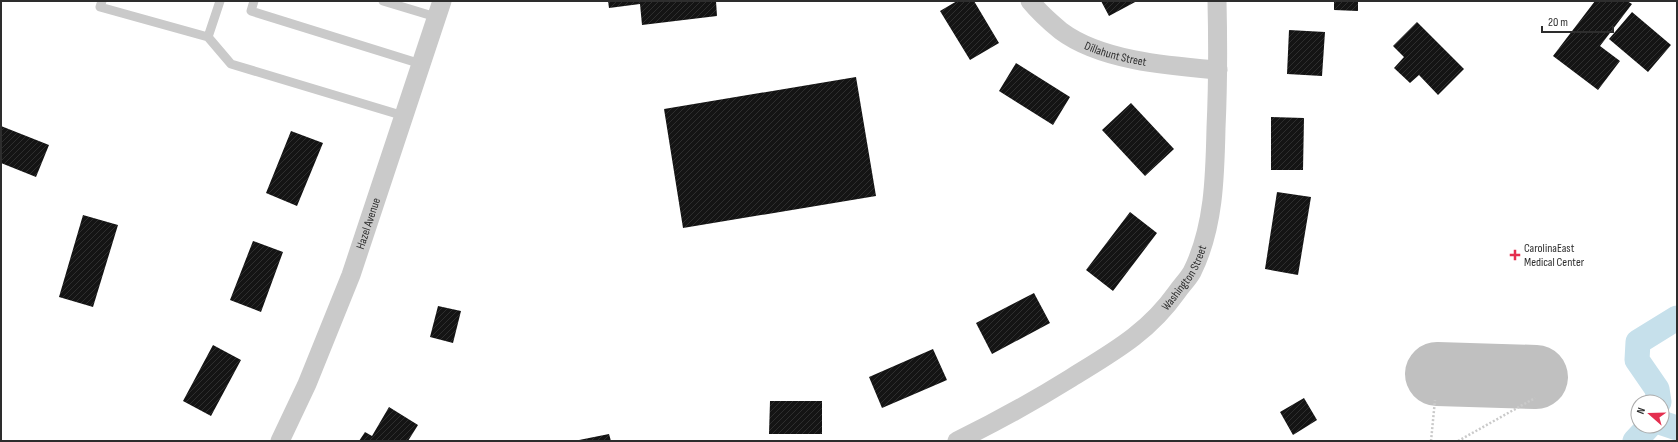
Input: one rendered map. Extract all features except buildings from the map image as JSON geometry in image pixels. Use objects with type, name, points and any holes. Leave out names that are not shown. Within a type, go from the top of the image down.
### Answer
[{"type":"street","name":"Dillahunt Street","points":[[1030,1],[1061,31],[1101,51],[1126,58],[1172,66],[1218,70]]},
{"type":"street","name":"Washington Street","points":[[957,441],[1042,396],[1126,344],[1151,324],[1191,273],[1203,242],[1211,210],[1215,177],[1218,70],[1217,1]]},
{"type":"street","name":"Hazel Avenue","points":[[280,441],[307,384],[352,275],[439,9]]},
{"type":"lane","points":[[102,1],[100,7],[208,37],[231,64],[404,116]]},
{"type":"lane","points":[[208,37],[220,1]]},
{"type":"lane","points":[[254,1],[251,11],[421,64]]},
{"type":"lane","points":[[383,1],[439,9]]},
{"type":"path","points":[[1458,441],[1535,398]]},
{"type":"path","points":[[1431,441],[1435,400]]},
{"type":"waterway","points":[[1658,394],[1657,389],[1637,360],[1638,342],[1677,318]]},
{"type":"waterway","points":[[1670,426],[1677,428]]},
{"type":"waterway","points":[[1635,441],[1642,434]]},
{"type":"taxiway","points":[[1437,374],[1536,377]]},
{"type":"place","name":"CarolinaEast Medical Center","points":[[1515,255]]}]
